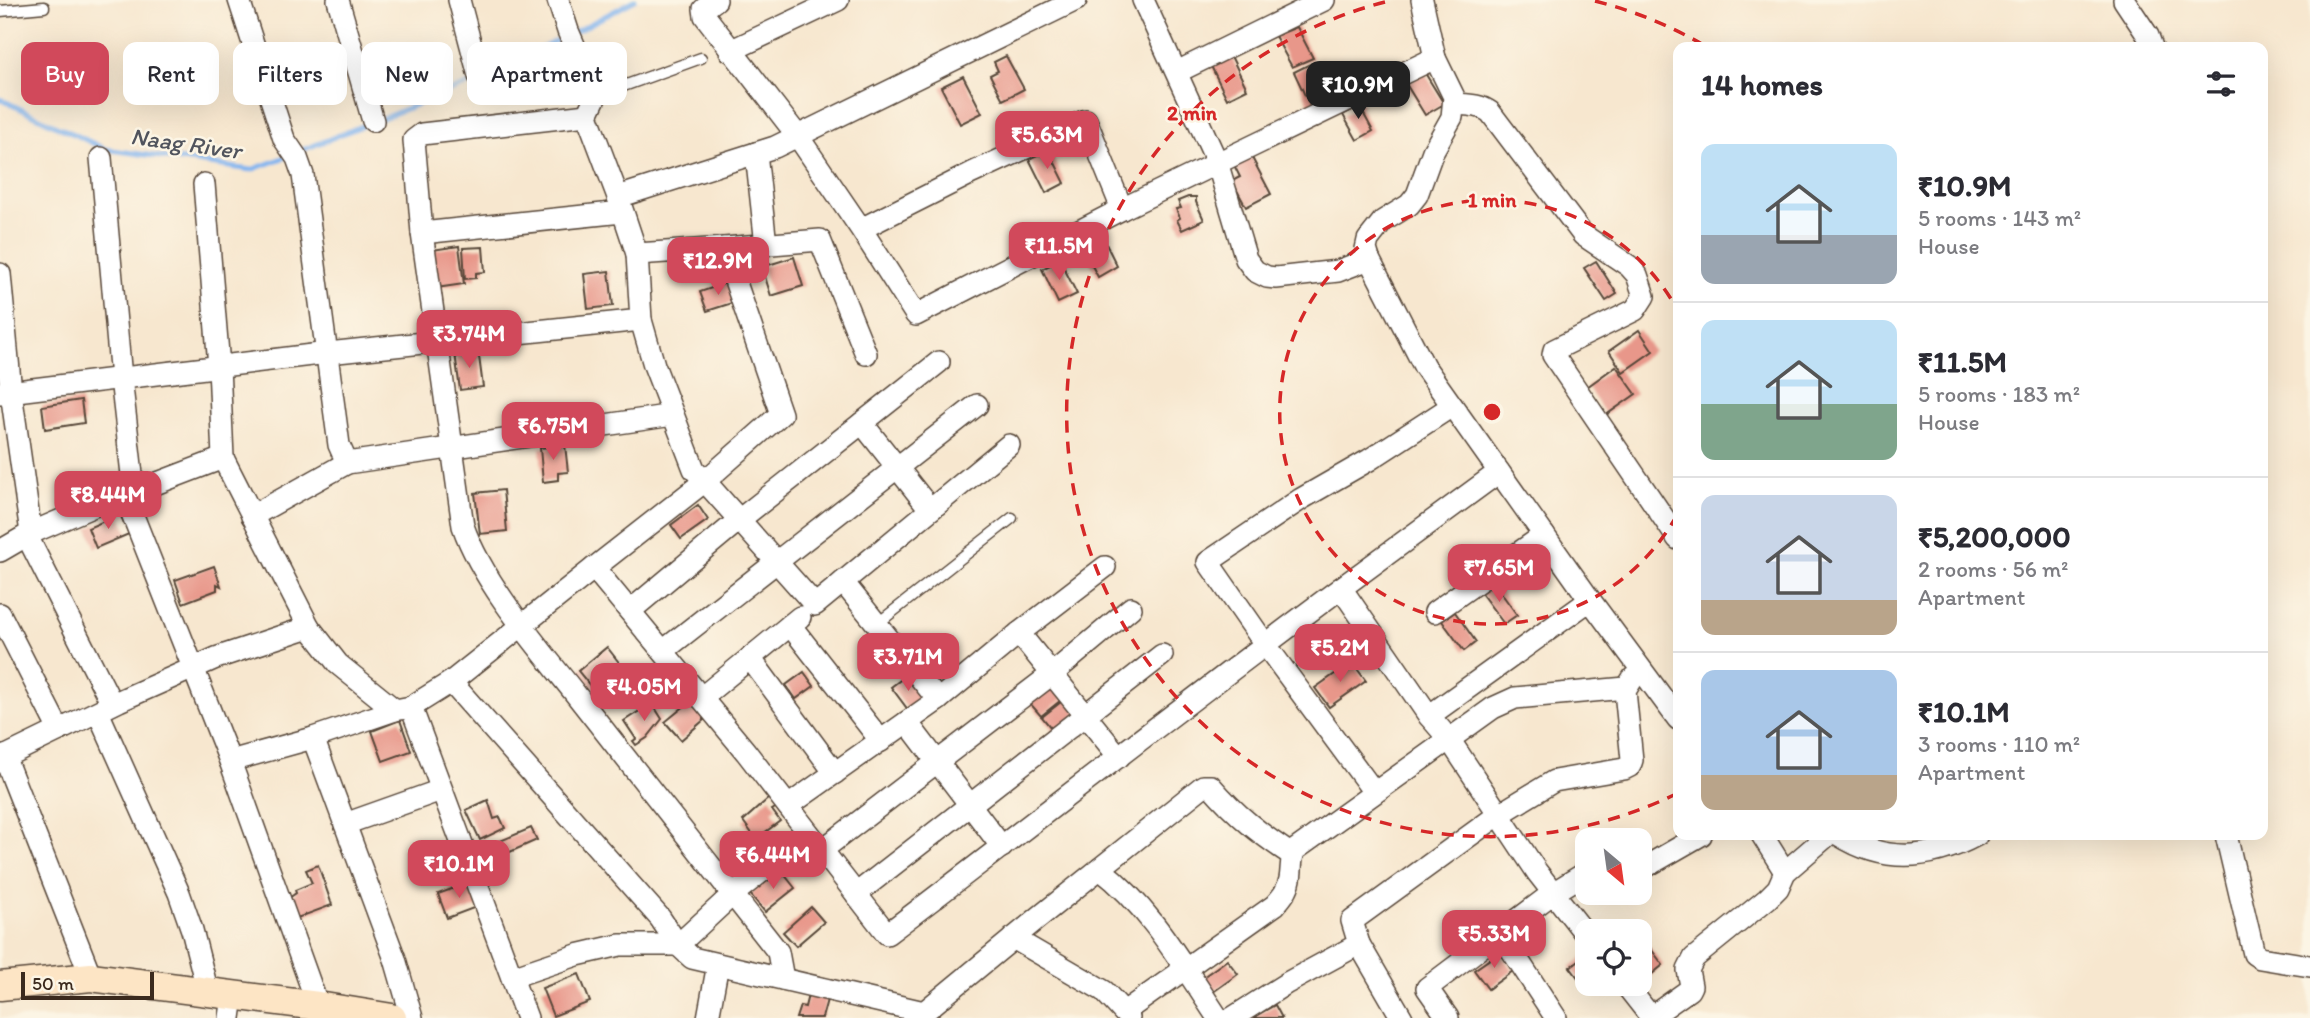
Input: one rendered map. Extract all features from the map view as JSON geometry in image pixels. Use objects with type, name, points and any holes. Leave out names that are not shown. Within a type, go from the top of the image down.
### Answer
[{"type":"street","points":[[338,0],[373,121]]},
{"type":"street","points":[[458,0],[470,42]]},
{"type":"street","points":[[558,0],[572,42]]},
{"type":"street","points":[[716,0],[704,9],[704,13],[730,51],[797,135],[916,315],[1122,209],[1435,58]]},
{"type":"street","points":[[730,51],[838,0]]},
{"type":"street","points":[[422,233],[620,205],[775,147],[1076,0]]},
{"type":"street","points":[[1143,0],[1217,162],[1246,259],[1255,271],[1276,278],[1327,273],[1369,259]]},
{"type":"street","points":[[1177,72],[1324,0]]},
{"type":"street","points":[[1422,0],[1435,58],[1454,97],[1452,117],[1433,151],[1417,195],[1409,205],[1383,221],[1368,240],[1366,249],[1369,259],[1424,366],[1673,712]]},
{"type":"street","points":[[2124,0],[2150,42]]},
{"type":"street","points":[[245,2],[284,139],[300,166],[339,444],[347,463]]},
{"type":"street","points":[[1454,104],[1474,105],[1490,112],[1583,235],[1629,266],[1637,275],[1644,296],[1635,310],[1554,350],[1553,355],[1673,531]]},
{"type":"street","points":[[783,979],[778,952],[523,626],[470,545],[464,526],[451,447],[439,342],[422,233],[414,140],[422,134],[591,105],[637,254],[641,320],[654,365],[694,469],[815,605]]},
{"type":"street","points":[[860,229],[1086,120],[1122,209]]},
{"type":"street","points":[[755,153],[766,245]]},
{"type":"street","points":[[101,158],[129,493],[230,761],[318,1006]]},
{"type":"street","points":[[204,184],[219,366],[223,458],[309,627],[338,664],[403,709],[441,789],[527,1018]]},
{"type":"street","points":[[637,254],[820,240],[866,355]]},
{"type":"street","points":[[230,761],[403,709],[451,682],[705,481],[781,414],[724,248]]},
{"type":"street","points":[[0,274],[5,392],[29,535],[105,708],[192,930],[224,1002]]},
{"type":"street","points":[[5,392],[328,353],[641,320]]},
{"type":"street","points":[[630,611],[939,362]]},
{"type":"street","points":[[663,651],[977,405]]},
{"type":"street","points":[[1374,792],[1208,562],[1301,499],[1369,460],[1452,406]]},
{"type":"street","points":[[252,516],[347,463],[673,415]]},
{"type":"street","points":[[862,422],[930,509]]},
{"type":"street","points":[[701,698],[1009,445]]},
{"type":"street","points":[[0,551],[29,535],[129,493],[223,458]]},
{"type":"street","points":[[594,568],[788,806],[887,934],[1265,644],[1499,472]]},
{"type":"street","points":[[1435,612],[1544,535]]},
{"type":"street","points":[[788,806],[937,700],[1105,567]]},
{"type":"street","points":[[843,582],[937,700]]},
{"type":"street","points":[[1341,588],[1429,716],[1449,739],[1498,815],[1575,921]]},
{"type":"street","points":[[1429,716],[1590,600]]},
{"type":"street","points":[[512,977],[578,955],[620,945],[678,945],[732,895],[937,762],[1052,674],[1131,608]]},
{"type":"street","points":[[0,614],[59,730]]},
{"type":"street","points":[[790,625],[881,741]]},
{"type":"street","points":[[91,977],[2,757],[216,658],[309,627]]},
{"type":"street","points":[[1019,633],[1119,757]]},
{"type":"street","points":[[856,894],[1162,655]]},
{"type":"street","points":[[750,658],[835,774]]},
{"type":"street","points":[[1402,1018],[1359,944],[1352,921],[1498,815],[1554,781],[1630,766],[1632,760],[1626,688],[1641,669]]},
{"type":"street","points":[[451,682],[660,918],[678,945],[692,958],[925,1015],[1013,938],[1203,786],[1208,785],[1249,825],[1299,848]]},
{"type":"street","points":[[1476,682],[1493,708]]},
{"type":"street","points":[[1013,938],[1096,985],[1126,1015],[1184,967],[1275,905],[1286,893],[1299,848],[1493,708],[1515,698],[1626,688]]},
{"type":"street","points":[[907,722],[1002,847]]},
{"type":"street","points":[[313,738],[395,959],[412,1018]]},
{"type":"street","points":[[345,824],[441,789]]},
{"type":"street","points":[[1652,863],[1692,840]]},
{"type":"street","points":[[1765,840],[1785,872]]},
{"type":"street","points":[[1639,996],[1662,1015],[1691,986],[1689,970],[1694,958],[1767,899],[1778,888],[1785,872],[1822,840]]},
{"type":"street","points":[[1848,840],[1883,853],[1915,856],[1940,852],[1966,840]]},
{"type":"street","points":[[2227,840],[2254,954],[2260,958],[2310,967]]},
{"type":"street","points":[[1100,869],[1133,898],[1218,1018]]},
{"type":"street","points":[[1448,1018],[1427,988],[1575,879]]},
{"type":"street","points":[[1501,934],[1556,1018]]},
{"type":"street","points":[[1232,1018],[1359,944]]},
{"type":"street","points":[[708,1018],[718,964]]},
{"type":"street","points":[[1,984],[91,977],[224,1002],[318,1006],[377,1017]]},
{"type":"lane","points":[[0,11],[44,7]]},
{"type":"lane","points":[[627,90],[701,58]]},
{"type":"lane","points":[[877,624],[1012,518]]},
{"type":"building","points":[[1297,27],[1313,58],[1292,67],[1275,36]]},
{"type":"building","points":[[1006,56],[1024,89],[1003,100],[990,75],[998,71],[994,62]]},
{"type":"building","points":[[1231,56],[1247,89],[1227,99],[1211,66]]},
{"type":"building","points":[[1314,62],[1330,96],[1310,106],[1294,72]]},
{"type":"building","points":[[1425,73],[1444,104],[1425,115],[1406,84]]},
{"type":"building","points":[[963,76],[982,113],[960,124],[941,87]]},
{"type":"building","points":[[1359,100],[1373,131],[1357,140],[1343,115],[1352,110],[1351,107]]},
{"type":"building","points":[[1048,149],[1065,183],[1046,193],[1029,159]]},
{"type":"building","points":[[1250,154],[1271,194],[1246,207],[1232,181],[1240,177],[1233,163]]},
{"type":"building","points":[[1196,197],[1204,220],[1182,230],[1176,209],[1181,208],[1178,201]]},
{"type":"building","points":[[1103,238],[1117,266],[1098,277],[1083,249]]},
{"type":"building","points":[[459,246],[464,284],[436,288],[432,250]]},
{"type":"building","points":[[483,247],[485,272],[476,273],[476,278],[465,279],[463,248]]},
{"type":"building","points":[[794,257],[803,286],[771,296],[762,267]]},
{"type":"building","points":[[1060,260],[1077,294],[1058,303],[1042,269]]},
{"type":"building","points":[[1596,261],[1617,294],[1606,301],[1584,268]]},
{"type":"building","points":[[609,271],[613,306],[588,309],[584,274]]},
{"type":"building","points":[[729,282],[735,302],[707,311],[700,292]]},
{"type":"building","points":[[1639,330],[1653,351],[1623,372],[1609,351]]},
{"type":"building","points":[[478,349],[483,387],[460,390],[455,353]]},
{"type":"building","points":[[1616,366],[1636,394],[1606,415],[1587,387]]},
{"type":"building","points":[[81,400],[84,423],[45,429],[42,406]]},
{"type":"building","points":[[565,445],[568,472],[558,473],[558,480],[543,482],[540,448]]},
{"type":"building","points":[[503,490],[507,531],[480,534],[475,493]]},
{"type":"building","points":[[698,505],[708,520],[681,539],[671,525]]},
{"type":"building","points":[[120,514],[129,534],[96,548],[88,528]]},
{"type":"building","points":[[214,566],[221,586],[217,584],[217,590],[183,603],[175,580]]},
{"type":"building","points":[[1494,583],[1517,615],[1504,624],[1481,593]]},
{"type":"building","points":[[1455,612],[1476,642],[1464,651],[1442,621]]},
{"type":"building","points":[[607,647],[621,665],[592,688],[578,671]]},
{"type":"building","points":[[1352,662],[1366,681],[1329,707],[1315,688]]},
{"type":"building","points":[[804,672],[814,686],[796,699],[786,685]]},
{"type":"building","points":[[907,675],[925,699],[909,711],[891,687]]},
{"type":"building","points":[[1052,682],[1065,697],[1041,716],[1028,701]]},
{"type":"building","points":[[1066,698],[1078,713],[1055,733],[1042,717]]},
{"type":"building","points":[[692,700],[706,718],[681,740],[665,722]]},
{"type":"building","points":[[652,703],[662,719],[647,738],[636,745],[633,741],[636,739],[624,721]]},
{"type":"building","points":[[400,720],[411,751],[383,761],[372,731]]},
{"type":"building","points":[[770,797],[777,807],[772,810],[780,821],[756,839],[743,821]]},
{"type":"building","points":[[488,800],[494,819],[500,817],[505,828],[480,840],[466,810]]},
{"type":"building","points":[[531,828],[537,840],[492,860],[486,847]]},
{"type":"building","points":[[318,865],[332,905],[297,918],[289,898],[296,893],[295,890],[312,883],[306,870]]},
{"type":"building","points":[[780,869],[795,888],[765,912],[750,894]]},
{"type":"building","points":[[471,882],[479,906],[447,918],[438,894]]},
{"type":"building","points":[[811,907],[824,922],[796,946],[783,932]]},
{"type":"building","points":[[1652,950],[1663,965],[1652,974]]},
{"type":"building","points":[[1500,952],[1513,971],[1488,989],[1474,970]]},
{"type":"building","points":[[1227,960],[1238,974],[1213,992],[1203,977]]},
{"type":"building","points":[[579,974],[590,1002],[553,1016],[542,988]]},
{"type":"building","points":[[809,991],[828,996],[822,1018],[796,1018],[800,1006],[805,1007]]},
{"type":"building","points":[[1275,1005],[1282,1018],[1252,1018]]},
{"type":"waterway","name":"Naag River","points":[[573,33],[635,0]]},
{"type":"waterway","name":"Naag River","points":[[554,42],[564,37]]},
{"type":"waterway","name":"Naag River","points":[[378,120],[467,85]]},
{"type":"waterway","name":"Naag River","points":[[0,99],[105,149],[251,170],[288,156]]},
{"type":"waterway","name":"Naag River","points":[[300,151],[369,123]]}]
